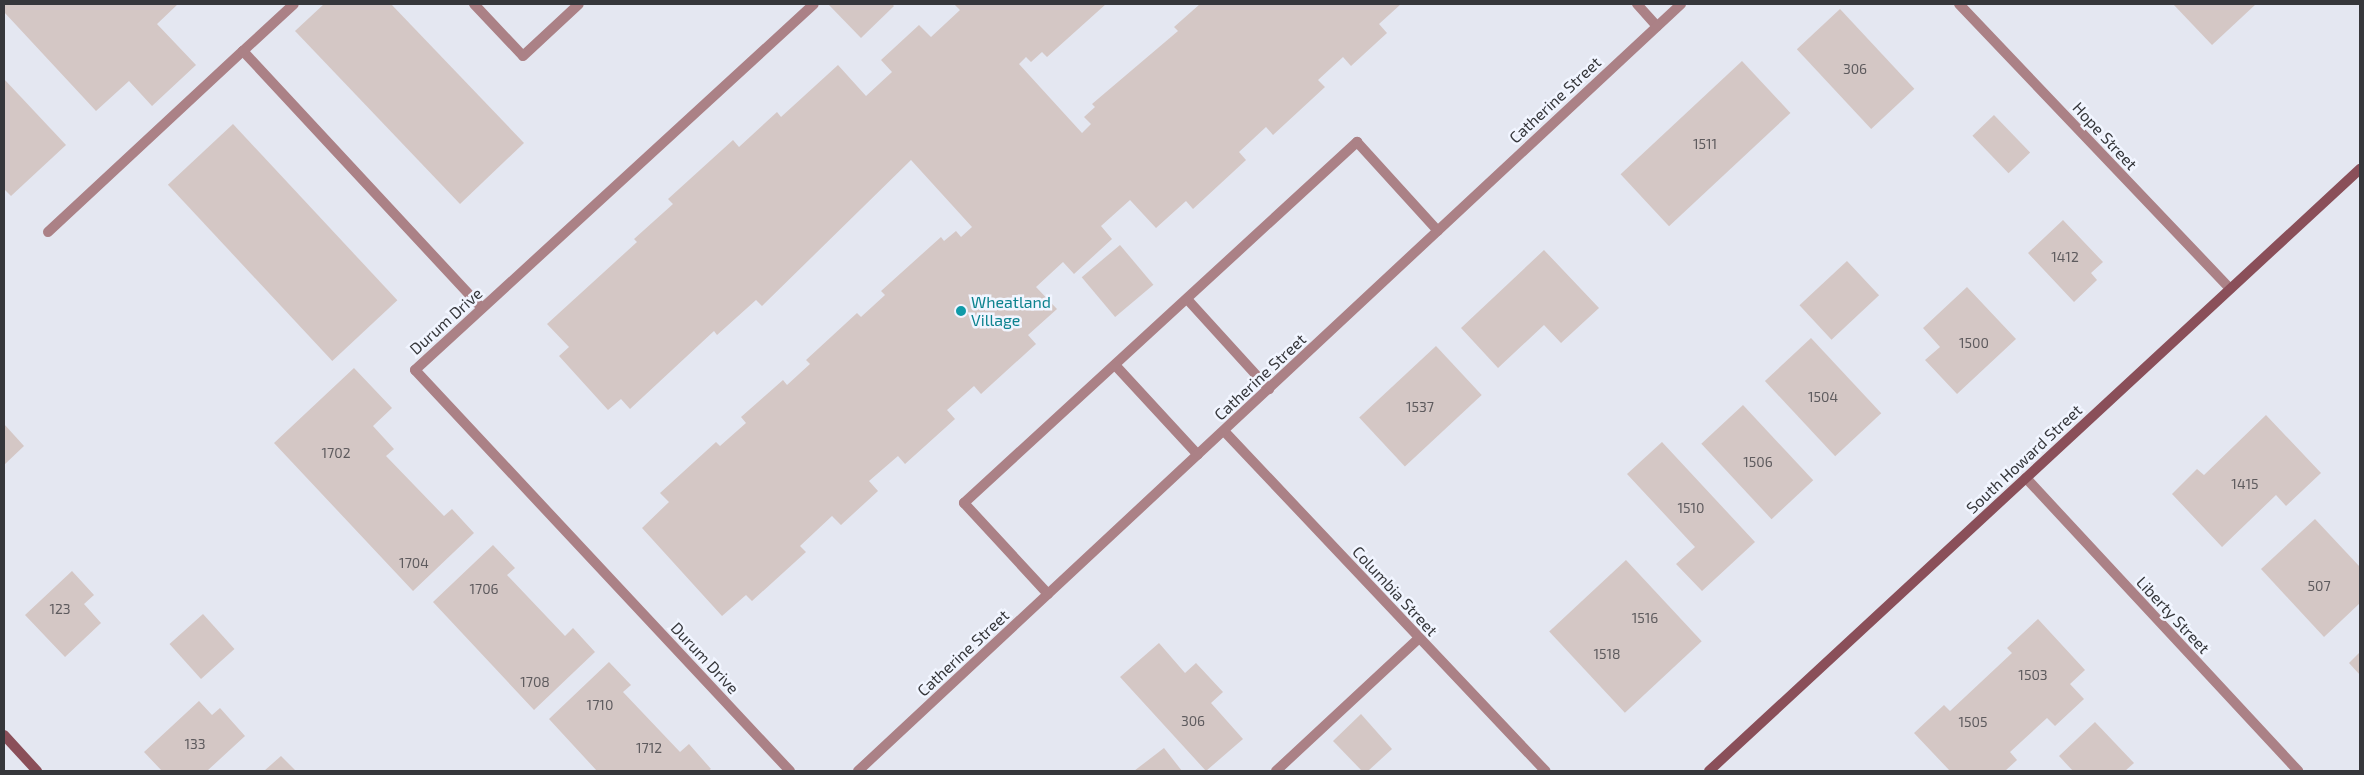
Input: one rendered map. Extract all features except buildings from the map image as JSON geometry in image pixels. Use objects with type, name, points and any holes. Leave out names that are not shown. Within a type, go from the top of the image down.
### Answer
[{"type":"main road","name":"South Howard Street","points":[[1709,771],[2360,169]]},
{"type":"main road","points":[[4,735],[37,771]]},
{"type":"street","points":[[48,232],[294,4]]},
{"type":"street","points":[[474,4],[523,56],[579,4]]},
{"type":"street","name":"Durum Drive","points":[[790,771],[415,370],[814,4]]},
{"type":"street","points":[[1637,4],[1657,26]]},
{"type":"street","name":"Catherine Street","points":[[858,771],[1681,4]]},
{"type":"street","name":"Hope Street","points":[[1959,4],[2230,289]]},
{"type":"street","points":[[243,51],[482,308]]},
{"type":"street","points":[[1048,594],[964,503],[1358,142],[1438,231]]},
{"type":"street","points":[[1187,299],[1269,389]]},
{"type":"street","points":[[1115,365],[1198,455]]},
{"type":"street","name":"Columbia Street","points":[[1224,431],[1545,771]]},
{"type":"street","name":"Liberty Street","points":[[2026,478],[2298,771]]},
{"type":"street","points":[[1276,771],[1419,638]]},
{"type":"place","name":"Wheatland Village","points":[[961,311]]}]
